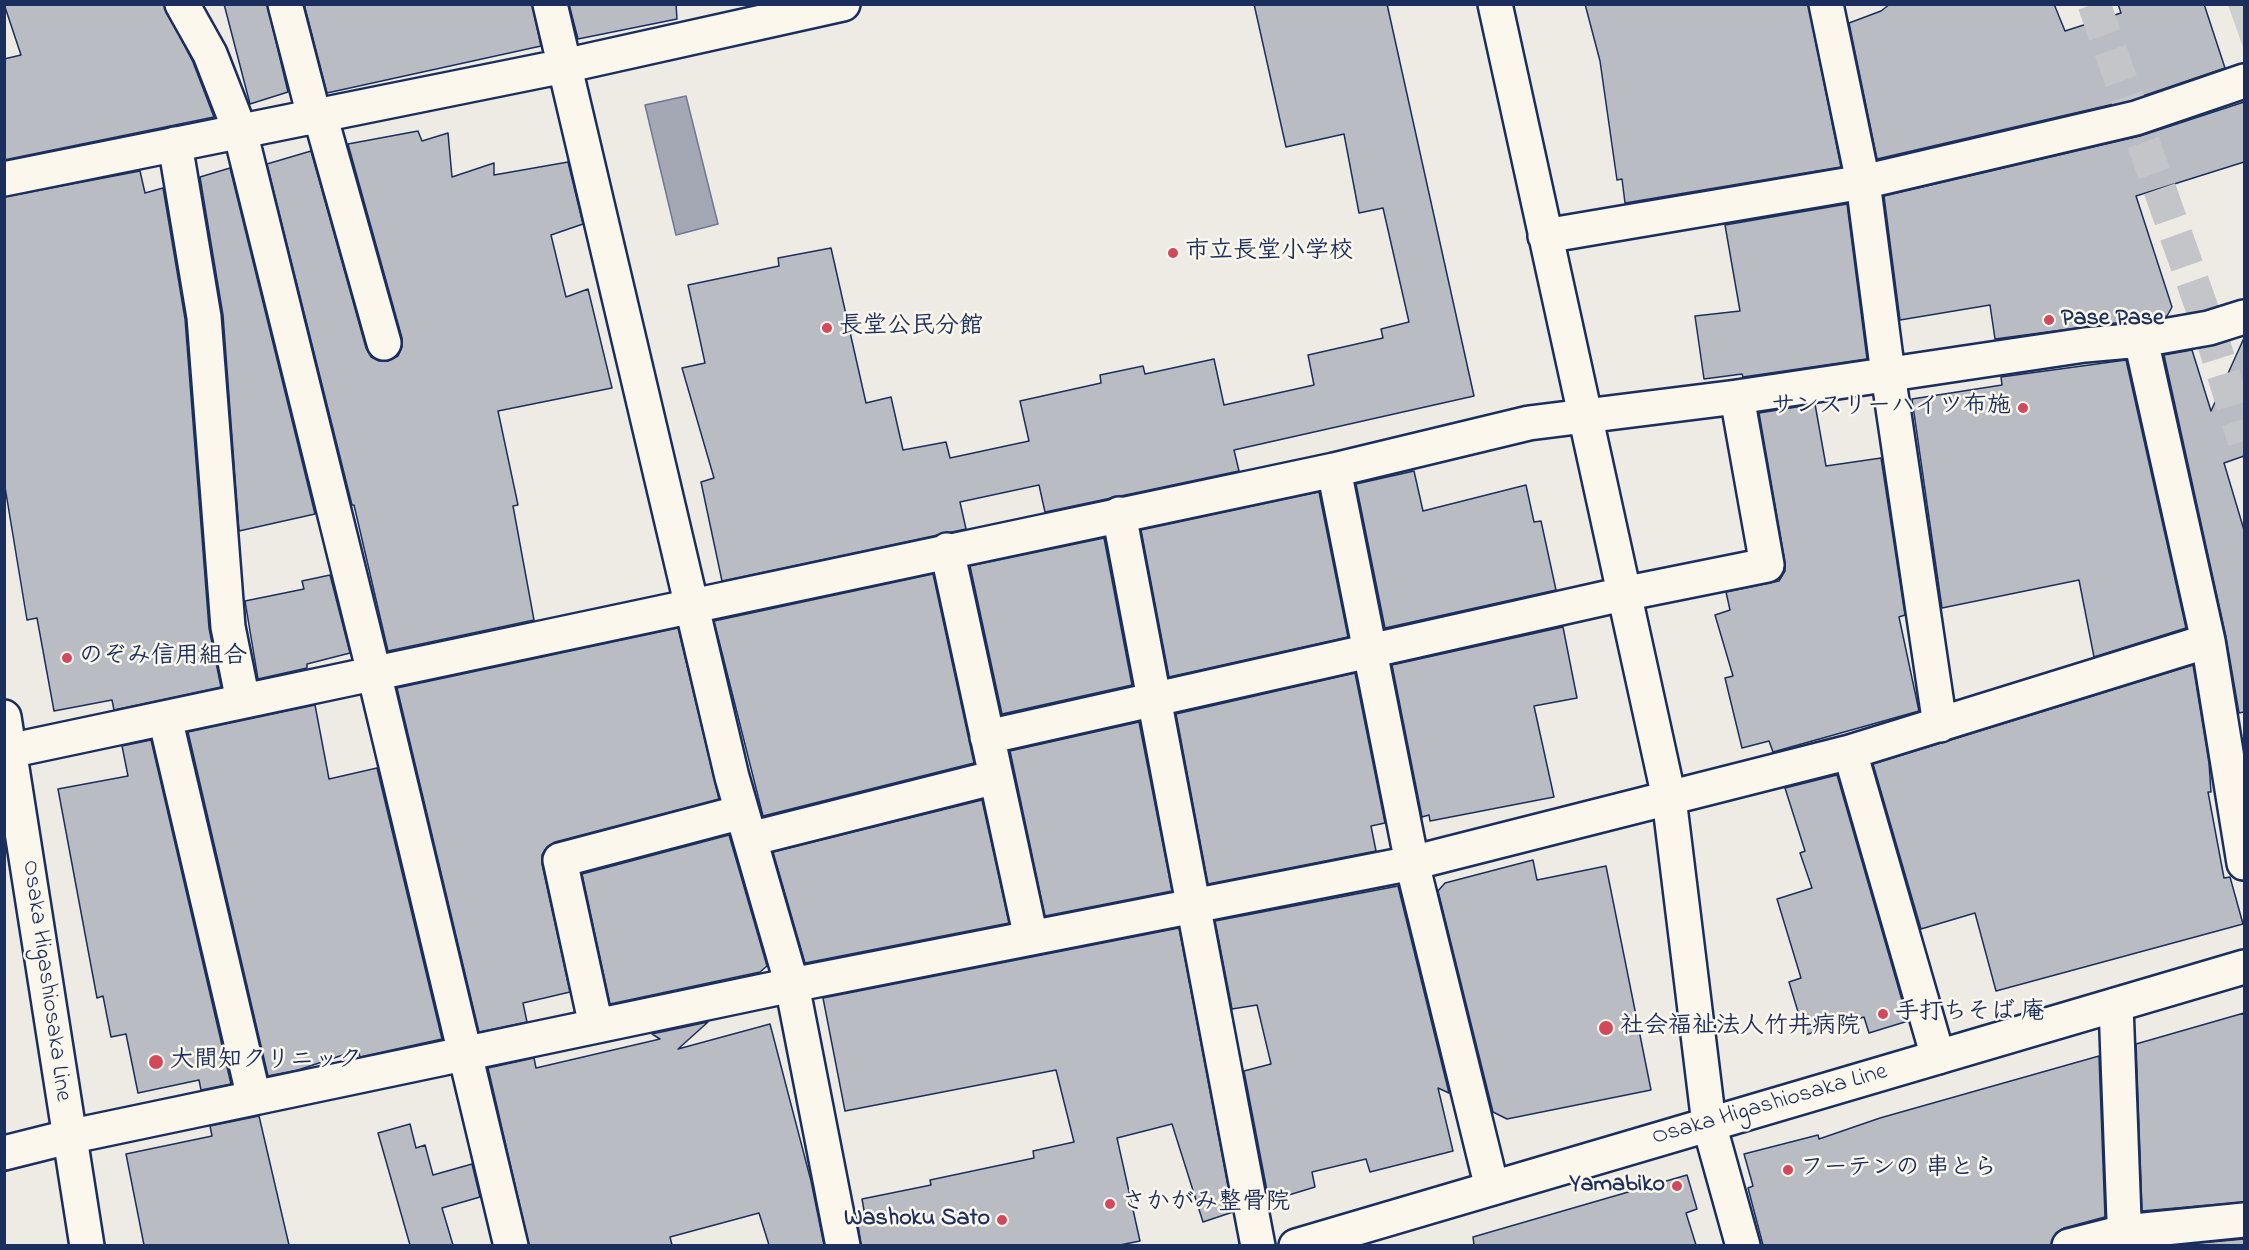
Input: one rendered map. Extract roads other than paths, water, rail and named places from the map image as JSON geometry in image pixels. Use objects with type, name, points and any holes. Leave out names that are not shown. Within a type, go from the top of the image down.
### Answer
[{"type":"street","points":[[182,4],[210,54],[240,131],[374,673],[463,1054],[511,1245]]},
{"type":"street","points":[[285,4],[384,343]]},
{"type":"street","points":[[550,4],[690,605],[746,826],[792,985],[843,1245]]},
{"type":"street","points":[[1495,4],[1669,798],[1709,1124],[1743,1245]]},
{"type":"street","points":[[1826,4],[1863,182],[1888,374],[1940,725]]},
{"type":"street","points":[[4,179],[564,66],[827,6]]},
{"type":"street","points":[[1545,236],[1863,182],[2136,118],[2244,81]]},
{"type":"street","points":[[175,144],[204,317],[228,627],[243,701]]},
{"type":"street","points":[[8,751],[947,550],[1334,470],[1529,423],[1737,397],[2085,345],[2141,340],[2209,328],[2244,317]]},
{"type":"street","points":[[2141,340],[2208,641],[2244,863]]},
{"type":"street","points":[[987,736],[1623,594],[1767,565],[1737,397]]},
{"type":"street","points":[[1334,470],[1412,863],[1492,1188]]},
{"type":"street","points":[[1119,514],[1258,1245]]},
{"type":"street","points":[[947,550],[1031,938]]},
{"type":"street","points":[[4,1153],[68,1137],[792,985],[1412,863],[1850,752],[2208,641]]},
{"type":"street","name":"Osaka Higashiosaka Line","points":[[4,717],[68,1137],[87,1245]]},
{"type":"street","points":[[165,718],[254,1098]]},
{"type":"street","points":[[1850,752],[1938,1057]]},
{"type":"street","points":[[596,1026],[560,860],[996,777]]},
{"type":"street","name":"Osaka Higashiosaka Line","points":[[1296,1245],[2244,967]]},
{"type":"street","points":[[2116,1005],[2124,1239]]},
{"type":"street","points":[[2069,1245],[2124,1239],[2244,1220]]},
{"type":"tunnel","points":[[2094,4],[2209,328],[2244,441]]},
{"type":"place","name":"市立長堂小学校","points":[[1173,253]]},
{"type":"place","name":"Pase Pase","points":[[2049,320]]},
{"type":"place","name":"長堂公民分館","points":[[827,328]]},
{"type":"place","name":"サンスリーハイツ布施","points":[[2023,408]]},
{"type":"place","name":"のぞみ信用組合","points":[[67,658]]},
{"type":"place","name":"手打ちそば 庵","points":[[1883,1014]]},
{"type":"place","name":"社会福祉法人竹井病院","points":[[1606,1028]]},
{"type":"place","name":"大間知クリニック","points":[[156,1062]]},
{"type":"place","name":"フーテンの 串とら","points":[[1788,1170]]},
{"type":"place","name":"Yamabiko","points":[[1677,1186]]},
{"type":"place","name":"さかがみ整骨院","points":[[1110,1204]]},
{"type":"place","name":"Washoku Sato","points":[[1002,1220]]}]
